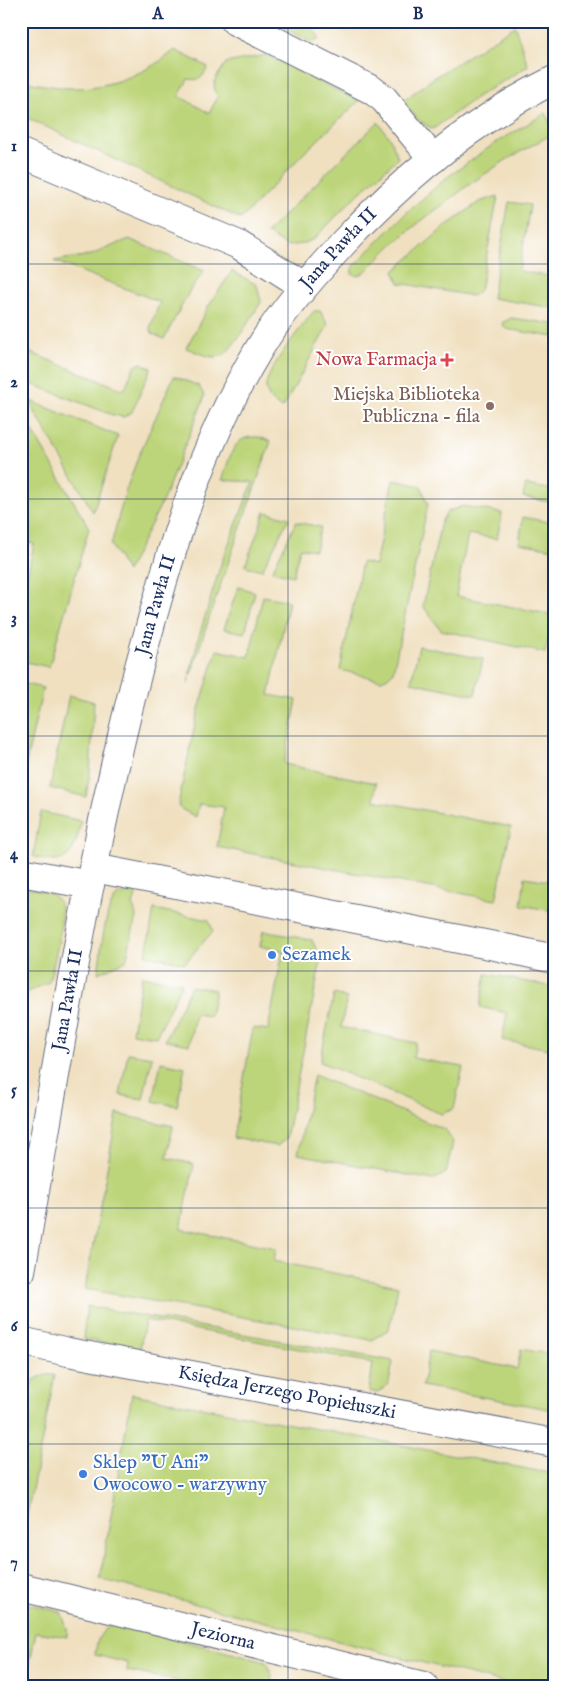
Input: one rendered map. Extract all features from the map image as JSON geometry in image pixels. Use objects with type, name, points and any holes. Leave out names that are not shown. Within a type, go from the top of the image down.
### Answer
[{"type":"street","points":[[235,21],[372,90],[384,99],[433,159]]},
{"type":"street","name":"Jana Pawła II","points":[[21,1271],[92,876],[121,740],[151,622],[190,499],[208,453],[239,386],[276,322],[304,286],[370,215],[433,159],[484,121],[554,80]]},
{"type":"street","points":[[21,154],[239,245],[304,286]]},
{"type":"street","points":[[21,872],[92,876],[472,941],[554,959]]},
{"type":"street","name":"Księdza Jerzego Popiełuszki","points":[[21,1341],[68,1352],[554,1443]]},
{"type":"street","name":"Jeziorna","points":[[21,1587],[424,1686]]},
{"type":"green space","points":[[269,21],[306,21],[320,38],[311,42]]},
{"type":"green space","points":[[515,26],[528,66],[478,96],[433,129],[419,121],[403,101],[435,77]]},
{"type":"green space","points":[[175,50],[208,67],[201,78],[196,80],[188,79],[179,96],[209,113],[218,97],[215,92],[214,83],[226,63],[266,55],[359,101],[304,153],[241,219],[21,115],[21,81],[68,88],[102,85],[141,72]]},
{"type":"green space","points":[[546,113],[554,133],[506,160],[470,184],[393,244],[365,272],[358,276],[352,274],[352,268],[405,214],[445,179],[494,144]]},
{"type":"green space","points":[[378,122],[391,140],[398,158],[353,199],[314,239],[302,244],[287,246],[266,233]]},
{"type":"green space","points":[[498,196],[480,290],[473,296],[399,283],[394,271],[446,226],[479,202]]},
{"type":"green space","points":[[509,202],[530,205],[519,271],[554,277],[554,308],[492,298]]},
{"type":"green space","points":[[129,239],[204,271],[189,292],[164,339],[153,334],[150,328],[160,302],[54,261],[91,255]]},
{"type":"green space","points":[[232,271],[257,285],[261,302],[236,340],[221,356],[212,357],[186,348],[208,307]]},
{"type":"green space","points":[[314,311],[320,311],[328,325],[283,408],[274,403],[268,395],[267,381],[277,360]]},
{"type":"green space","points":[[511,318],[554,324],[554,337],[506,329],[502,323]]},
{"type":"green space","points":[[21,349],[124,390],[134,367],[141,363],[151,368],[132,412],[124,417],[113,415],[24,381],[21,369]]},
{"type":"green space","points":[[174,376],[199,386],[204,395],[203,401],[163,500],[127,572],[111,545],[125,493],[138,457]]},
{"type":"green space","points":[[28,400],[118,436],[93,512]]},
{"type":"green space","points":[[21,411],[89,528],[49,667],[21,661],[21,605],[34,544],[21,540],[29,499],[21,484]]},
{"type":"green space","points":[[258,437],[271,441],[188,683],[198,640],[221,564],[253,482],[222,480],[230,456],[241,440]]},
{"type":"green space","points":[[393,480],[421,486],[428,504],[393,672],[381,680],[340,670],[362,562],[375,565]]},
{"type":"green space","points":[[526,485],[554,490],[554,503],[523,497]]},
{"type":"green space","points":[[463,506],[502,513],[497,539],[468,534],[456,596],[554,615],[545,653],[441,630],[423,606],[441,522],[447,512]]},
{"type":"green space","points":[[265,512],[289,518],[262,570],[245,566]]},
{"type":"green space","points":[[523,517],[554,523],[554,549],[519,543]]},
{"type":"green space","points":[[296,522],[321,527],[315,550],[300,548],[293,576],[272,571]]},
{"type":"green space","points":[[238,587],[255,592],[245,633],[224,629]]},
{"type":"green space","points":[[263,596],[289,601],[269,695],[297,700],[284,764],[376,783],[374,800],[511,827],[496,900],[217,847],[224,807],[199,804],[196,817],[181,809],[178,805],[196,719],[217,650],[249,657]]},
{"type":"green space","points":[[419,646],[483,659],[475,695],[411,682]]},
{"type":"green space","points":[[21,683],[43,688],[21,785]]},
{"type":"green space","points":[[69,695],[94,702],[90,772],[86,797],[50,788]]},
{"type":"green space","points":[[41,812],[81,821],[74,847],[66,857],[60,860],[51,861],[33,856]]},
{"type":"green space","points":[[525,877],[554,882],[554,911],[521,905]]},
{"type":"green space","points":[[25,887],[43,891],[58,900],[61,907],[61,928],[49,982],[21,995],[21,910]]},
{"type":"green space","points":[[137,892],[133,905],[136,916],[126,961],[98,973],[109,910],[117,896]]},
{"type":"green space","points":[[154,909],[209,920],[213,931],[185,963],[146,955]]},
{"type":"green space","points":[[263,931],[312,940],[321,959],[286,1139],[277,1146],[233,1138],[253,1028],[268,1030],[283,951],[260,946]]},
{"type":"green space","points":[[486,974],[554,987],[554,1050],[502,1040],[507,1013],[480,1007]]},
{"type":"green space","points":[[142,976],[182,983],[156,1037],[132,1033]]},
{"type":"green space","points":[[191,986],[215,990],[210,1016],[195,1014],[189,1045],[165,1040]]},
{"type":"green space","points":[[334,994],[347,998],[341,1027],[416,1043],[413,1058],[463,1067],[454,1109],[441,1114],[320,1062]]},
{"type":"green space","points":[[128,1053],[152,1057],[143,1099],[120,1095]]},
{"type":"green space","points":[[161,1062],[185,1067],[177,1106],[153,1101]]},
{"type":"green space","points":[[314,1075],[446,1130],[453,1142],[446,1173],[433,1180],[298,1154]]},
{"type":"green space","points":[[117,1114],[173,1126],[167,1158],[194,1164],[181,1229],[276,1248],[274,1261],[398,1286],[389,1329],[372,1340],[85,1289]]},
{"type":"green space","points":[[87,1306],[393,1361],[389,1383],[378,1393],[369,1391],[373,1363],[145,1320],[140,1349],[83,1339]]},
{"type":"green space","points":[[521,1349],[554,1355],[554,1410],[422,1386],[429,1351],[517,1369]]},
{"type":"green space","points":[[44,1375],[55,1375],[21,1544],[21,1398],[34,1380]]},
{"type":"green space","points":[[132,1394],[554,1474],[554,1686],[516,1686],[100,1579]]},
{"type":"green space","points":[[25,1603],[61,1612],[67,1628],[67,1637],[36,1632],[25,1686],[21,1686],[21,1619]]},
{"type":"green space","points":[[112,1623],[266,1662],[272,1676],[270,1686],[204,1686],[127,1671],[128,1663],[95,1655],[99,1637]]},
{"type":"place","name":"Nowa Farmacja","points":[[447,360]]},
{"type":"place","name":"Miejska Biblioteka Publiczna - fila","points":[[490,406]]},
{"type":"place","name":"Sezamek","points":[[272,955]]},
{"type":"place","name":"Sklep \"U Ani\" Owocowo - warzywny","points":[[83,1474]]}]
